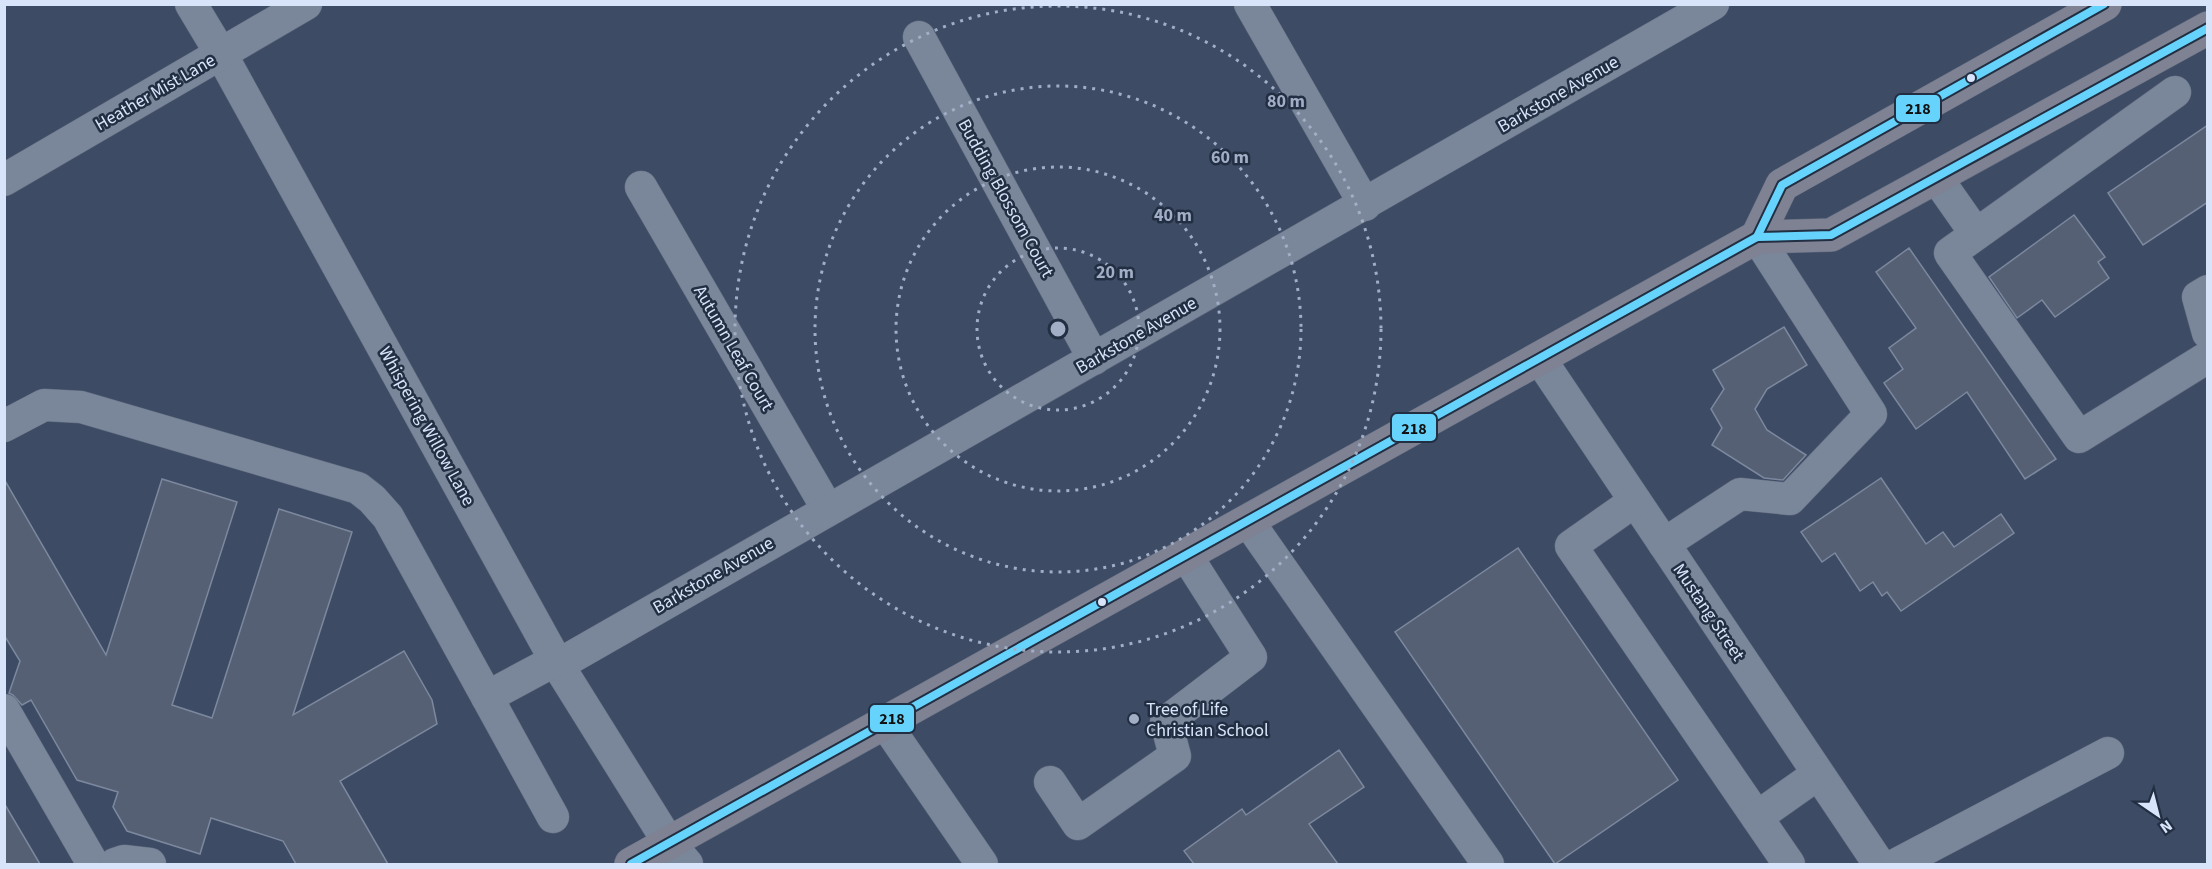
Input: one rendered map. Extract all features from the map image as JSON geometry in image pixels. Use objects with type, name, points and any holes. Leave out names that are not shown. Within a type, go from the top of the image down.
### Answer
[{"type":"main road","points":[[1757,237],[1782,185],[2105,4]]},
{"type":"main road","points":[[631,864],[678,854],[885,723],[1757,237],[1831,235],[2208,28]]},
{"type":"street","name":"Whispering Willow Lane","points":[[191,4],[221,54],[557,662],[678,854]]},
{"type":"street","name":"Heather Mist Lane","points":[[4,180],[306,4]]},
{"type":"street","points":[[1250,4],[1365,205]]},
{"type":"street","name":"Barkstone Avenue","points":[[487,697],[557,662],[1094,359],[1713,4]]},
{"type":"street","name":"Budding Blossom Court","points":[[919,37],[1094,359]]},
{"type":"street","points":[[2175,92],[1950,253],[2079,437],[2208,357]]},
{"type":"street","points":[[1936,177],[1976,234]]},
{"type":"street","name":"Autumn Leaf Court","points":[[641,187],[827,508]]},
{"type":"street","points":[[1664,544],[1740,494],[1790,500],[1870,414],[1757,237]]},
{"type":"street","points":[[2208,291],[2198,297],[2208,333]]},
{"type":"street","name":"Mustang Street","points":[[1540,358],[1879,864]]},
{"type":"street","points":[[4,426],[44,405],[81,407],[358,488],[372,499],[388,517],[553,817]]},
{"type":"street","points":[[1635,501],[1571,546],[1789,864]]},
{"type":"street","points":[[1248,521],[1488,864]]},
{"type":"street","points":[[1050,782],[1078,824],[1175,756],[1166,722],[1251,657],[1186,555]]},
{"type":"street","points":[[4,710],[93,864]]},
{"type":"street","points":[[885,723],[982,864]]},
{"type":"street","points":[[1897,864],[2108,753]]},
{"type":"street","points":[[1756,817],[1818,774]]},
{"type":"street","points":[[115,864],[124,861],[150,864]]},
{"type":"building","points":[[2208,125],[2208,202],[2143,245],[2108,193]]},
{"type":"building","points":[[2074,215],[2105,257],[2098,262],[2109,278],[2055,317],[2042,300],[2017,318],[1989,277]]},
{"type":"building","points":[[1909,248],[2056,459],[2025,479],[1967,392],[1916,429],[1884,383],[1903,369],[1889,348],[1916,328],[1876,272]]},
{"type":"building","points":[[1784,327],[1807,365],[1767,389],[1755,409],[1767,430],[1806,455],[1783,480],[1764,478],[1712,445],[1722,428],[1711,409],[1724,389],[1713,370]]},
{"type":"building","points":[[1881,478],[1926,544],[1943,532],[1954,547],[2001,514],[2014,533],[1901,611],[1887,592],[1882,596],[1873,582],[1860,591],[1835,553],[1822,562],[1801,532]]},
{"type":"building","points":[[4,479],[106,655],[162,479],[237,502],[172,705],[212,718],[279,509],[352,532],[293,715],[404,651],[432,700],[437,724],[340,781],[388,864],[296,864],[283,841],[211,818],[200,854],[127,831],[113,807],[118,792],[77,780],[31,700],[22,705],[9,693],[20,661],[4,635]]},
{"type":"building","points":[[1518,548],[1678,780],[1555,864],[1395,632]]},
{"type":"building","points":[[1339,750],[1364,787],[1309,824],[1338,864],[1194,864],[1184,851],[1242,809],[1246,815]]},
{"type":"building","points":[[4,803],[40,864],[4,864]]},
{"type":"transit line","name":"218","points":[[1757,237],[1782,185],[2104,4]]},
{"type":"transit line","name":"218","points":[[631,864],[1757,237],[1831,235],[2208,28]]},
{"type":"place","name":"Tree of Life Christian School","points":[[1134,719]]}]
